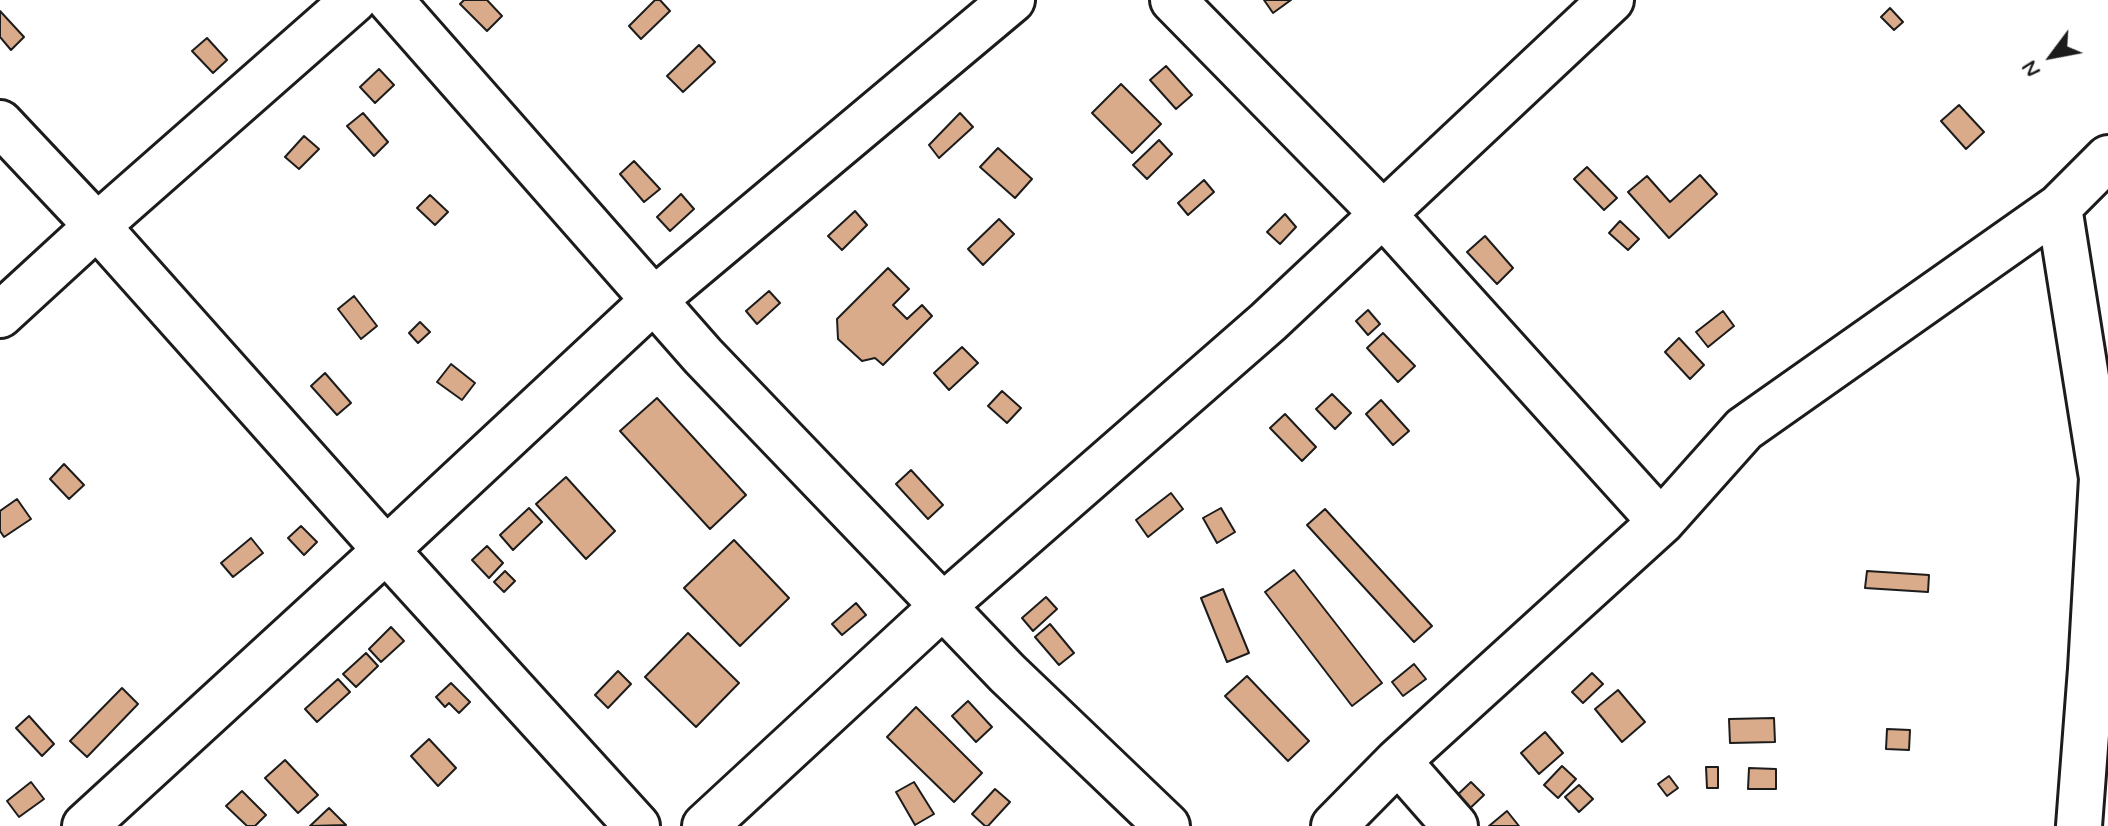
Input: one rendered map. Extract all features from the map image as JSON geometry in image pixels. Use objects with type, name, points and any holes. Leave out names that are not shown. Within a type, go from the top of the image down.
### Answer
[{"type":"street","points":[[0,315],[354,0]]},
{"type":"street","points":[[390,0],[703,356],[1007,673],[1167,826]]},
{"type":"street","points":[[85,826],[654,300],[1012,0]]},
{"type":"street","points":[[1173,0],[1383,214],[1661,522]]},
{"type":"street","points":[[705,826],[943,606],[1268,322],[1611,0]]},
{"type":"street","points":[[0,123],[97,226],[637,826]]},
{"type":"street","points":[[1334,826],[1398,761],[1661,522],[1744,429],[2059,207],[2108,158]]},
{"type":"street","points":[[2059,207],[2102,478],[2079,826]]},
{"type":"street","points":[[1398,761],[1455,826]]},
{"type":"building","points":[[464,0],[487,0],[502,16],[487,31],[460,4]]},
{"type":"building","points":[[655,0],[660,0],[670,11],[641,39],[629,26]]},
{"type":"building","points":[[1264,0],[1291,0],[1273,13]]},
{"type":"building","points":[[1890,8],[1903,22],[1894,30],[1881,17]]},
{"type":"building","points":[[0,11],[24,37],[11,50],[0,37]]},
{"type":"building","points":[[207,38],[227,60],[213,73],[192,51]]},
{"type":"building","points":[[699,45],[715,62],[683,92],[667,76]]},
{"type":"building","points":[[1166,66],[1192,95],[1176,109],[1150,80]]},
{"type":"building","points":[[379,69],[394,85],[375,103],[360,87]]},
{"type":"building","points":[[1121,84],[1161,124],[1132,153],[1092,113]]},
{"type":"building","points":[[1959,105],[1984,132],[1966,149],[1941,121]]},
{"type":"building","points":[[363,113],[388,142],[374,156],[347,126]]},
{"type":"building","points":[[960,113],[973,127],[939,158],[929,145]]},
{"type":"building","points":[[304,136],[319,149],[299,169],[285,157]]},
{"type":"building","points":[[1159,140],[1172,154],[1147,179],[1133,165]]},
{"type":"building","points":[[998,148],[1032,179],[1015,198],[980,167]]},
{"type":"building","points":[[634,161],[660,189],[644,202],[620,174]]},
{"type":"building","points":[[1587,167],[1617,198],[1604,210],[1574,179]]},
{"type":"building","points":[[1700,175],[1717,194],[1669,238],[1628,192],[1647,176],[1670,202]]},
{"type":"building","points":[[1204,180],[1214,192],[1188,215],[1178,203]]},
{"type":"building","points":[[681,194],[694,209],[670,231],[657,217]]},
{"type":"building","points":[[430,195],[448,212],[435,225],[417,208]]},
{"type":"building","points":[[855,211],[867,225],[842,250],[828,236]]},
{"type":"building","points":[[1285,214],[1296,227],[1280,244],[1267,232]]},
{"type":"building","points":[[999,219],[1014,234],[983,265],[968,249]]},
{"type":"building","points":[[1620,221],[1639,239],[1628,250],[1609,233]]},
{"type":"building","points":[[1485,236],[1513,268],[1497,284],[1467,252]]},
{"type":"building","points":[[888,268],[909,289],[893,305],[907,319],[922,305],[932,316],[883,365],[875,358],[862,361],[838,339],[837,319]]},
{"type":"building","points":[[769,291],[780,303],[757,324],[746,311]]},
{"type":"building","points":[[354,296],[377,326],[361,339],[338,309]]},
{"type":"building","points":[[1368,310],[1380,324],[1368,335],[1356,321]]},
{"type":"building","points":[[1723,311],[1734,326],[1708,347],[1696,332]]},
{"type":"building","points":[[420,322],[430,332],[418,343],[409,333]]},
{"type":"building","points":[[1383,333],[1415,366],[1398,382],[1367,348]]},
{"type":"building","points":[[1679,338],[1704,365],[1690,379],[1665,352]]},
{"type":"building","points":[[962,347],[978,363],[949,390],[934,373]]},
{"type":"building","points":[[451,364],[475,383],[462,400],[437,382]]},
{"type":"building","points":[[325,373],[351,403],[337,415],[311,386]]},
{"type":"building","points":[[1002,391],[1021,408],[1007,423],[988,406]]},
{"type":"building","points":[[1332,394],[1351,413],[1335,429],[1316,409]]},
{"type":"building","points":[[657,398],[746,495],[710,529],[620,431]]},
{"type":"building","points":[[1381,400],[1409,431],[1393,445],[1366,414]]},
{"type":"building","points":[[1285,414],[1316,447],[1302,461],[1270,428]]},
{"type":"building","points":[[64,464],[84,485],[69,499],[50,479]]},
{"type":"building","points":[[911,470],[943,505],[928,519],[896,484]]},
{"type":"building","points":[[566,477],[615,531],[586,559],[536,504]]},
{"type":"building","points":[[1171,493],[1183,509],[1148,537],[1136,520]]},
{"type":"building","points":[[17,499],[31,519],[4,537],[0,531],[0,511]]},
{"type":"building","points":[[529,508],[542,522],[513,550],[500,535]]},
{"type":"building","points":[[1221,508],[1235,532],[1217,543],[1203,518]]},
{"type":"building","points":[[1325,509],[1432,626],[1414,642],[1307,525]]},
{"type":"building","points":[[301,526],[317,542],[304,555],[288,538]]},
{"type":"building","points":[[251,538],[263,553],[233,577],[221,563]]},
{"type":"building","points":[[734,540],[789,598],[740,646],[684,588]]},
{"type":"building","points":[[487,546],[503,563],[489,578],[472,560]]},
{"type":"building","points":[[1294,570],[1382,683],[1352,706],[1265,592]]},
{"type":"building","points":[[505,571],[515,581],[504,592],[494,582]]},
{"type":"building","points":[[1867,571],[1929,575],[1928,592],[1865,588]]},
{"type":"building","points":[[1223,589],[1249,653],[1227,662],[1201,598]]},
{"type":"building","points":[[1046,597],[1057,609],[1033,631],[1022,618]]},
{"type":"building","points":[[856,603],[866,615],[842,635],[832,624]]},
{"type":"building","points":[[1050,624],[1074,653],[1059,665],[1035,637]]},
{"type":"building","points":[[391,627],[404,641],[381,662],[369,649]]},
{"type":"building","points":[[688,633],[739,683],[696,727],[645,677]]},
{"type":"building","points":[[366,653],[378,666],[356,687],[343,674]]},
{"type":"building","points":[[1414,664],[1426,679],[1403,696],[1392,682]]},
{"type":"building","points":[[618,671],[631,684],[608,708],[595,695]]},
{"type":"building","points":[[1592,673],[1603,684],[1583,703],[1572,692]]},
{"type":"building","points":[[1247,676],[1309,741],[1288,761],[1225,696]]},
{"type":"building","points":[[338,679],[350,692],[317,722],[305,709]]},
{"type":"building","points":[[451,683],[470,702],[459,713],[449,703],[445,707],[436,697]]},
{"type":"building","points":[[122,688],[138,704],[87,757],[70,741]]},
{"type":"building","points":[[1618,690],[1645,722],[1622,742],[1595,709]]},
{"type":"building","points":[[968,701],[992,727],[976,742],[952,716]]},
{"type":"building","points":[[916,707],[982,773],[954,802],[887,737]]},
{"type":"building","points":[[29,716],[54,744],[42,756],[16,728]]},
{"type":"building","points":[[1774,718],[1775,742],[1730,743],[1729,719]]},
{"type":"building","points":[[1887,729],[1910,730],[1909,750],[1886,749]]},
{"type":"building","points":[[1545,732],[1563,753],[1539,774],[1521,753]]},
{"type":"building","points":[[429,739],[456,768],[438,786],[411,756]]},
{"type":"building","points":[[285,760],[318,795],[298,813],[265,778]]},
{"type":"building","points":[[1562,766],[1576,779],[1558,798],[1544,785]]},
{"type":"building","points":[[1706,767],[1718,767],[1718,788],[1707,788]]},
{"type":"building","points":[[1749,768],[1776,769],[1776,789],[1748,789]]},
{"type":"building","points":[[1669,776],[1678,788],[1667,796],[1658,784]]},
{"type":"building","points":[[31,782],[44,799],[19,817],[7,801]]},
{"type":"building","points":[[914,782],[934,814],[915,825],[896,792]]},
{"type":"building","points":[[1471,782],[1484,795],[1465,813],[1453,799]]},
{"type":"building","points":[[1579,785],[1593,799],[1579,812],[1565,797]]},
{"type":"building","points":[[995,789],[1010,802],[985,826],[972,814]]},
{"type":"building","points":[[242,791],[266,815],[255,826],[247,826],[226,806]]},
{"type":"building","points":[[329,808],[346,825],[310,826]]},
{"type":"building","points":[[1507,811],[1519,826],[1489,826]]}]
